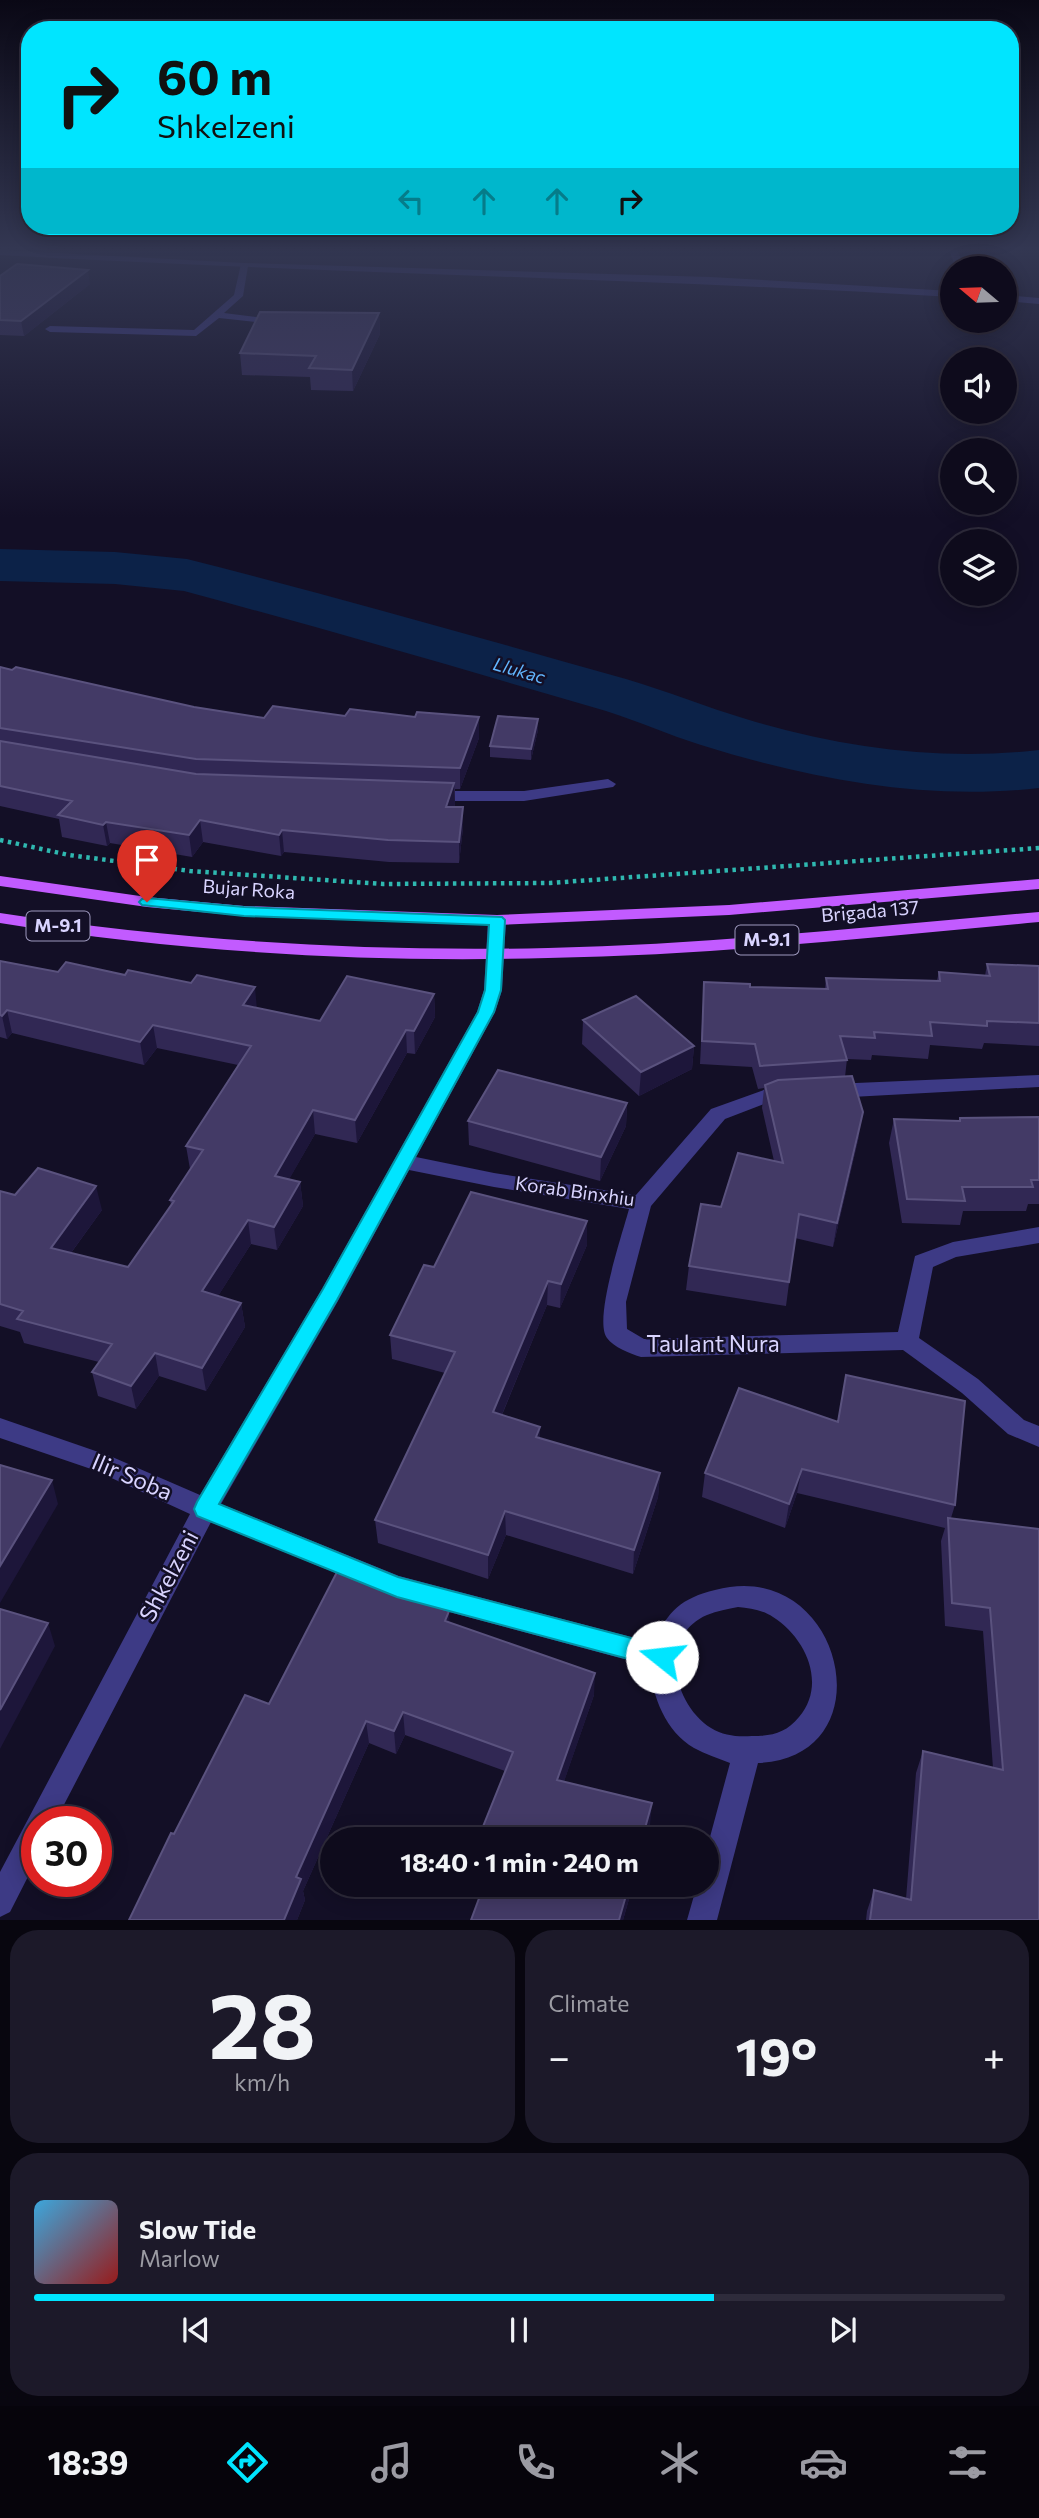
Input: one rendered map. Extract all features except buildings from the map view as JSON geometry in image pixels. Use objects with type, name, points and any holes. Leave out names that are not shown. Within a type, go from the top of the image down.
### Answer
[{"type":"main road","name":"Bujar Roka","points":[[0,881],[147,902],[244,911],[497,920]]},
{"type":"main road","name":"Brigada 137","points":[[497,920],[729,910],[1039,884]]},
{"type":"main road","name":"Brigada 137","points":[[495,954],[719,944],[1039,917]]},
{"type":"main road","name":"M-9.1","points":[[0,918],[115,934],[219,944],[368,952],[495,954]]},
{"type":"street","points":[[420,795],[524,796],[608,784]]},
{"type":"street","name":"Shkelzeni","points":[[48,1806],[205,1509],[405,1161],[486,1012],[493,990],[497,920]]},
{"type":"street","name":"Korab Binxhiu","points":[[405,1161],[507,1182],[641,1203],[718,1114],[772,1094],[1039,1081]]},
{"type":"street","name":"Taulant Nura","points":[[641,1203],[615,1302],[616,1334],[641,1348],[906,1341]]},
{"type":"street","points":[[1039,1235],[953,1250],[923,1262],[906,1341],[970,1386],[1016,1427],[1039,1437]]},
{"type":"street","name":"Ilir Soba","points":[[0,1429],[102,1463],[205,1509],[397,1587],[662,1657]]},
{"type":"street","points":[[738,1595],[770,1602],[798,1620],[813,1640],[824,1662],[825,1694],[821,1709],[813,1722],[789,1743],[774,1749],[747,1751],[722,1747],[706,1740],[679,1718],[664,1688],[662,1657],[665,1642],[681,1616],[707,1600],[738,1595]]},
{"type":"street","points":[[702,1920],[747,1751]]},
{"type":"street","points":[[0,1902],[21,1861]]},
{"type":"path","points":[[0,840],[69,855],[190,871],[383,884],[550,883],[1039,848]]},
{"type":"waterway","name":"Llukac","points":[[0,565],[115,568],[187,575],[636,701],[726,733],[799,752],[923,772],[1002,773],[1039,769]]},
{"type":"route","points":[[147,902],[244,911],[497,920],[493,990],[486,1012],[330,1294],[205,1509],[397,1587],[662,1657]]}]
